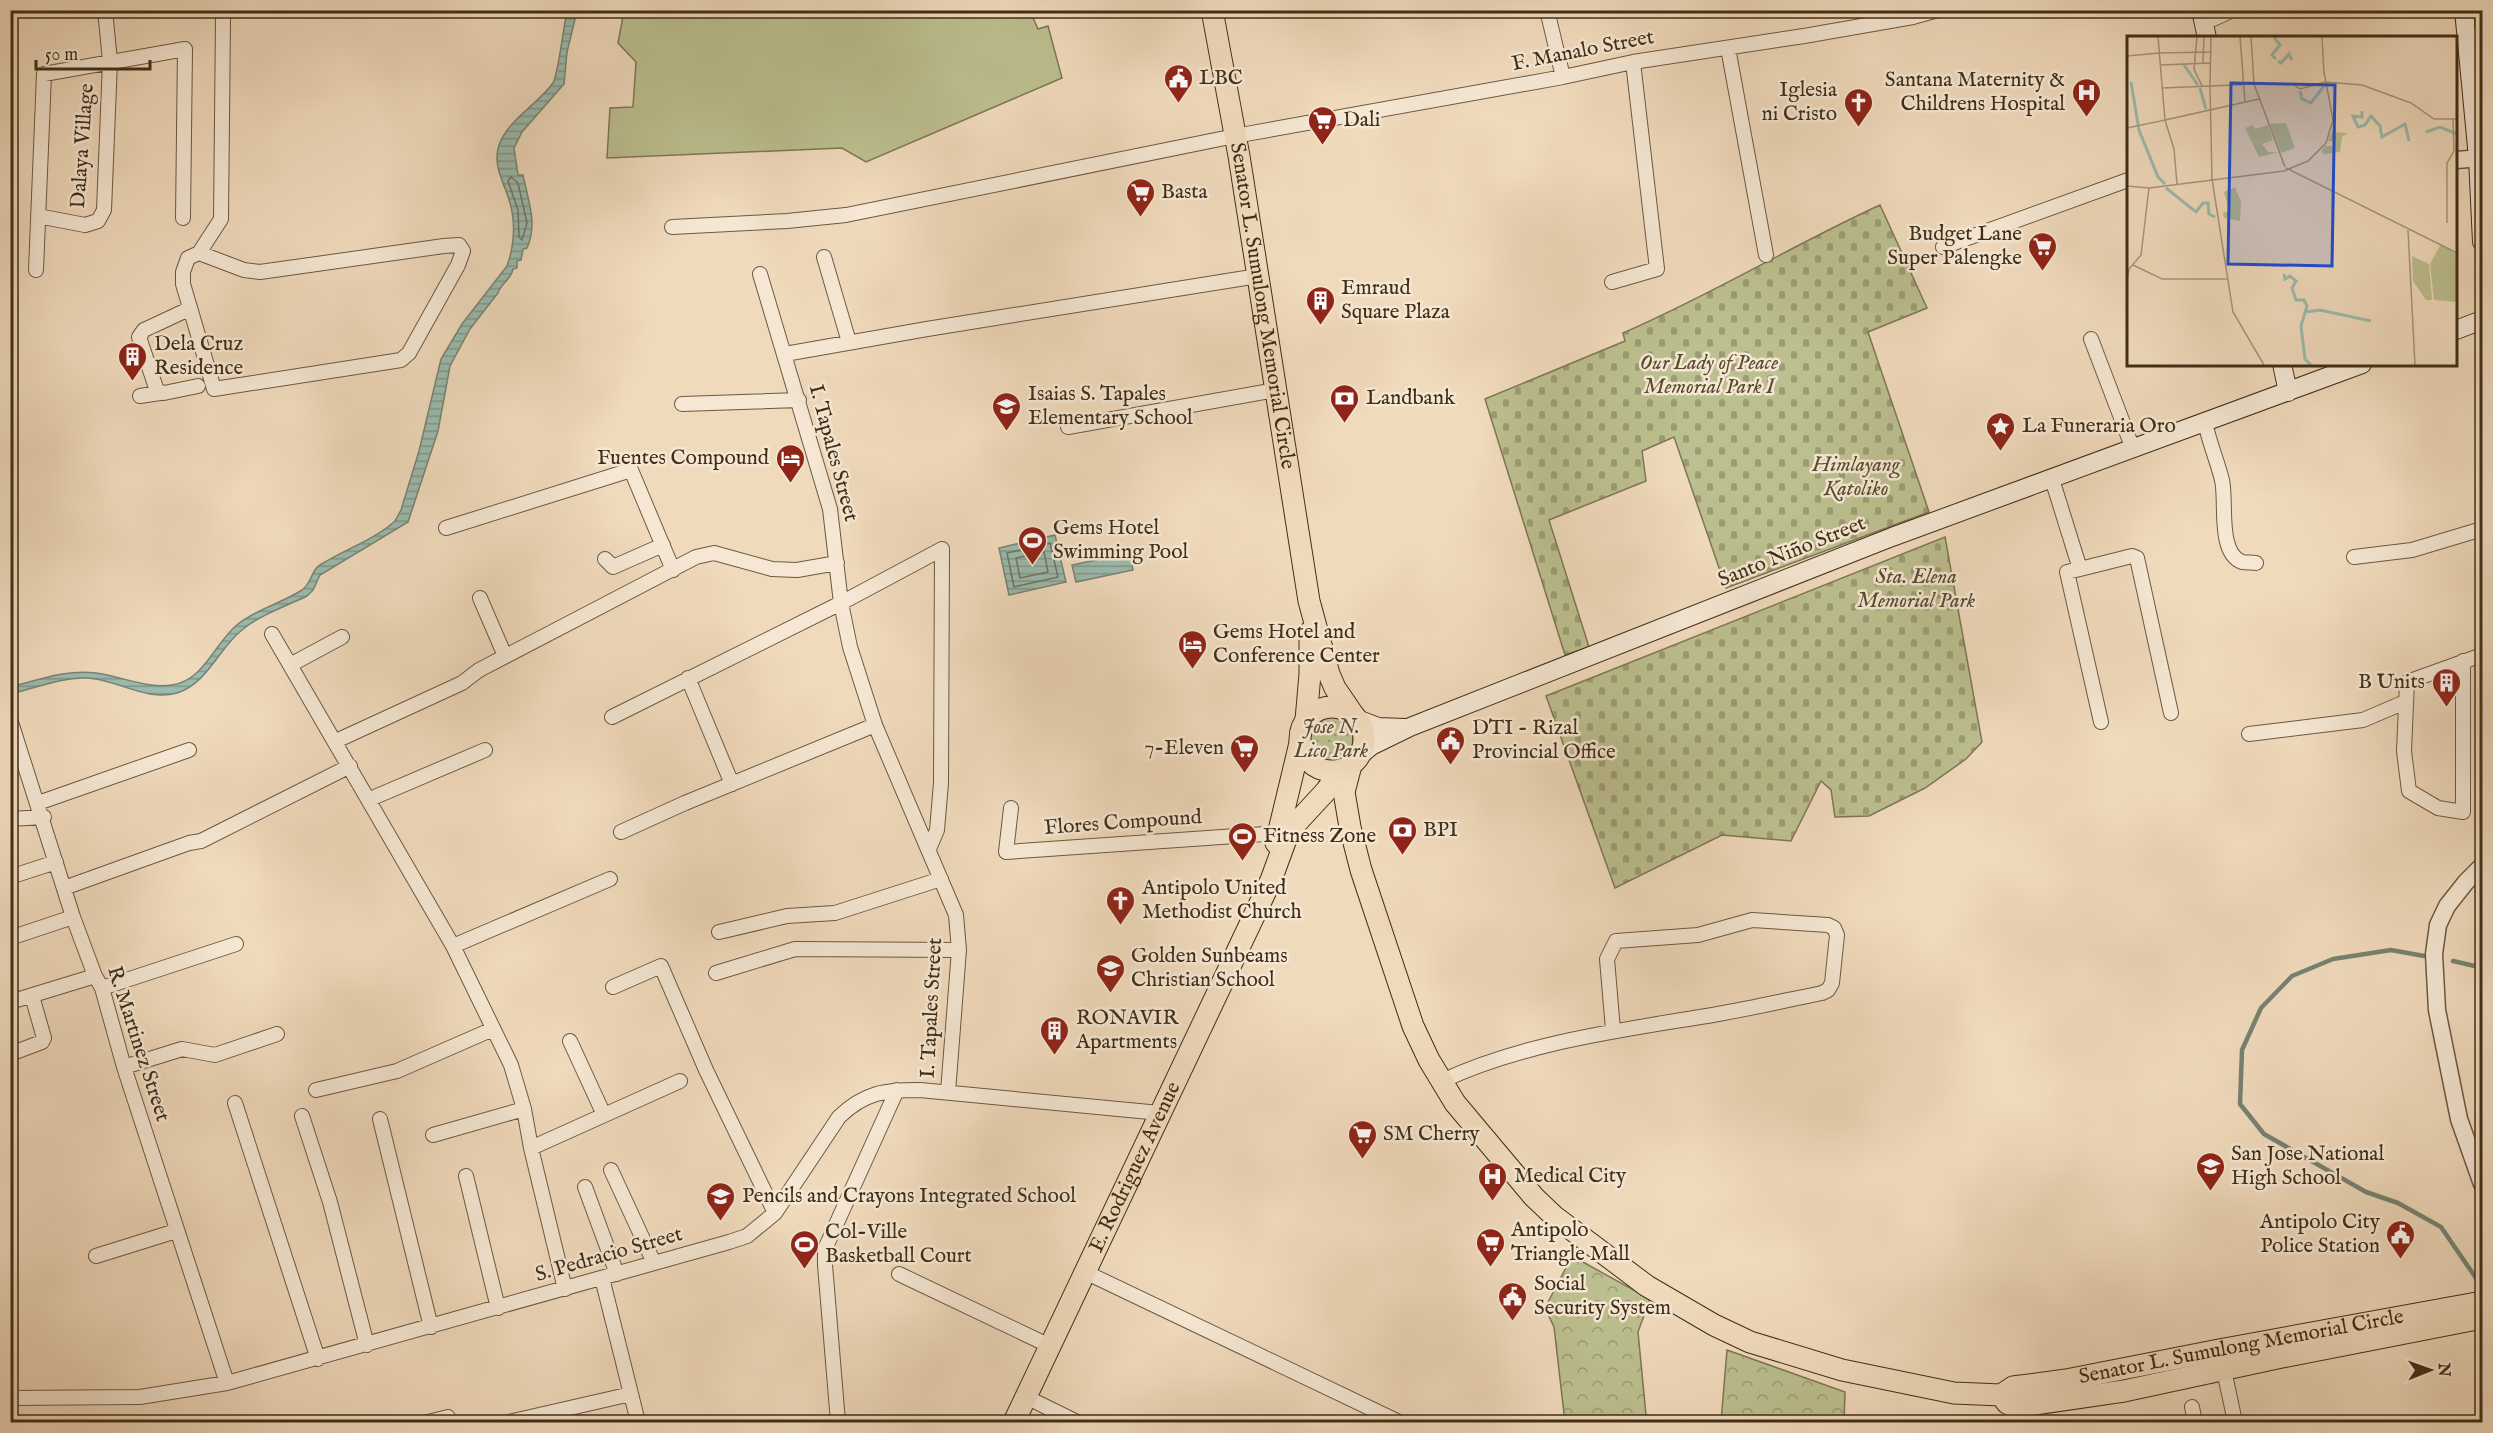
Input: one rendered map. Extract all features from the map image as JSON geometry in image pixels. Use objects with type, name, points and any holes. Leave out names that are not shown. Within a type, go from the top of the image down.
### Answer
[{"type":"main road","name":"Senator L. Sumulong Memorial Circle","points":[[1212,10],[1235,136],[1310,601],[1332,681],[1355,718]]},
{"type":"main road","points":[[2464,10],[2480,158],[2482,242]]},
{"type":"main road","points":[[2457,330],[2482,321]]},
{"type":"main road","points":[[2282,366],[2288,392]]},
{"type":"main road","name":"Santo Niño Street","points":[[1350,764],[1371,746],[1410,727],[1892,537],[2357,366]]},
{"type":"main road","name":"Senator L. Sumulong Memorial Circle","points":[[1306,720],[1310,674],[1310,601]]},
{"type":"main road","points":[[1333,707],[1348,711],[1355,718],[1363,734],[1362,749],[1350,764],[1328,771],[1315,767],[1308,761],[1300,743],[1300,731],[1306,720],[1317,710],[1333,707]]},
{"type":"main road","name":"Santo Niño Street","points":[[1355,718],[1377,727],[1410,727]]},
{"type":"main road","name":"E. Rodriguez Avenue","points":[[1256,912],[1279,833],[1300,743]]},
{"type":"main road","name":"Senator L. Sumulong Memorial Circle","points":[[1350,764],[1344,792],[1361,870],[1413,1026],[1455,1103],[1544,1206],[1605,1256],[1698,1318],[1749,1342],[1842,1370],[1954,1393],[2001,1395],[2013,1387],[2066,1380],[2482,1302]]},
{"type":"main road","name":"E. Rodriguez Avenue","points":[[1014,1422],[1271,880],[1289,831],[1350,764]]},
{"type":"main road","name":"Senator L. Sumulong Memorial Circle","points":[[1315,767],[1361,870]]},
{"type":"main road","name":"Senator L. Sumulong Memorial Circle","points":[[2001,1395],[2007,1403],[2015,1407],[2124,1391],[2482,1318]]},
{"type":"street","name":"Dalaya Village","points":[[38,216],[86,225],[98,221],[104,210],[110,62],[105,10]]},
{"type":"street","points":[[200,253],[244,270],[260,272],[444,246],[459,245],[463,251],[458,265],[409,353],[401,360],[214,389],[189,309],[183,272],[188,258],[200,253],[222,219],[223,18],[225,10]]},
{"type":"street","points":[[1547,10],[1563,77]]},
{"type":"street","name":"F. Manalo Street","points":[[672,227],[787,221],[846,215],[1235,136],[1563,77],[1633,62],[1902,19],[1938,10]]},
{"type":"street","points":[[2204,24],[2233,10]]},
{"type":"street","points":[[1728,48],[1766,255]]},
{"type":"street","points":[[36,270],[44,74],[185,49],[183,218]]},
{"type":"street","points":[[1612,282],[1657,269],[1633,62]]},
{"type":"street","points":[[2457,160],[2480,158]]},
{"type":"street","points":[[1943,247],[2127,180]]},
{"type":"street","points":[[824,257],[849,342]]},
{"type":"street","name":"I. Tapales Street","points":[[760,274],[830,509],[841,603],[849,647],[875,725],[956,915],[959,951],[948,1092]]},
{"type":"street","points":[[785,354],[1258,276]]},
{"type":"street","points":[[160,393],[154,387],[139,337],[140,333],[189,309]]},
{"type":"street","points":[[2091,339],[2133,449]]},
{"type":"street","points":[[140,396],[198,386]]},
{"type":"street","points":[[1068,427],[1276,390]]},
{"type":"street","points":[[682,404],[799,400]]},
{"type":"street","points":[[2205,422],[2222,480],[2224,524],[2229,545],[2235,557],[2241,562],[2256,563]]},
{"type":"street","points":[[446,528],[631,470],[673,570]]},
{"type":"street","points":[[2052,480],[2080,569]]},
{"type":"street","points":[[2354,557],[2412,550],[2482,529]]},
{"type":"street","points":[[604,559],[613,567],[663,545]]},
{"type":"street","points":[[612,717],[841,603],[942,549],[941,783],[937,830],[929,849]]},
{"type":"street","points":[[336,741],[462,683],[479,670],[696,557],[714,554],[772,569],[797,570],[837,563]]},
{"type":"street","points":[[2101,722],[2067,572],[2132,556],[2137,558],[2171,713]]},
{"type":"street","points":[[480,598],[506,656]]},
{"type":"street","points":[[272,634],[370,799],[453,946],[511,1065],[524,1108],[531,1148],[565,1289]]},
{"type":"street","points":[[290,665],[342,637]]},
{"type":"street","points":[[2463,661],[2463,812],[2438,808],[2409,791],[2404,751],[2407,681],[2463,661],[2482,655]]},
{"type":"street","points":[[688,678],[732,784]]},
{"type":"street","points":[[2249,734],[2363,720],[2405,702]]},
{"type":"street","name":"R. Martinez Street","points":[[10,719],[44,817],[73,918],[98,982],[176,1231],[227,1383]]},
{"type":"street","points":[[621,832],[875,725]]},
{"type":"street","points":[[39,803],[189,750]]},
{"type":"street","points":[[370,799],[485,750]]},
{"type":"street","points":[[64,888],[189,843],[201,841],[350,766]]},
{"type":"street","name":"Flores Compound","points":[[1011,808],[1006,852],[1279,833]]},
{"type":"street","points":[[10,819],[44,817]]},
{"type":"street","points":[[10,877],[56,861]]},
{"type":"street","points":[[2482,866],[2447,906],[2438,925],[2434,954],[2437,1010],[2459,1119],[2482,1184]]},
{"type":"street","points":[[453,946],[610,879]]},
{"type":"street","points":[[719,932],[787,916],[835,914],[941,879]]},
{"type":"street","points":[[10,938],[73,918]]},
{"type":"street","points":[[1442,1081],[1479,1064],[1613,1030],[1718,1014],[1822,993],[1828,990],[1832,983],[1837,935],[1834,928],[1828,925],[1752,920],[1698,935],[1616,941],[1607,958],[1613,1030]]},
{"type":"street","points":[[10,1002],[98,982],[236,944]]},
{"type":"street","points":[[716,973],[795,949],[959,951]]},
{"type":"street","points":[[613,987],[661,966],[706,1070],[775,1213]]},
{"type":"street","points":[[10,1054],[42,1042],[44,1038],[32,996]]},
{"type":"street","points":[[316,1090],[397,1071],[493,1029]]},
{"type":"street","points":[[124,1067],[182,1049],[215,1055],[277,1034]]},
{"type":"street","points":[[570,1041],[604,1115]]},
{"type":"street","points":[[531,1148],[680,1081]]},
{"type":"street","points":[[838,1422],[825,1249],[897,1090]]},
{"type":"street","name":"S. Pedracio Street","points":[[10,1398],[140,1397],[227,1383],[747,1236],[775,1213],[839,1117],[872,1094],[897,1090],[948,1092],[1160,1113]]},
{"type":"street","points":[[235,1103],[318,1359]]},
{"type":"street","points":[[434,1135],[524,1108]]},
{"type":"street","points":[[302,1116],[330,1202],[366,1345]]},
{"type":"street","points":[[380,1119],[431,1327]]},
{"type":"street","points":[[611,1170],[654,1263]]},
{"type":"street","points":[[466,1176],[498,1308]]},
{"type":"street","points":[[585,1187],[616,1274]]},
{"type":"street","points":[[96,1256],[176,1231]]},
{"type":"street","points":[[1085,1272],[1399,1422]]},
{"type":"street","points":[[899,1274],[1050,1346]]},
{"type":"street","points":[[602,1278],[638,1422]]},
{"type":"street","points":[[2224,1370],[2235,1422]]},
{"type":"street","points":[[509,1422],[632,1394]]},
{"type":"street","points":[[1026,1397],[1077,1422]]},
{"type":"street","points":[[2192,1407],[2195,1422]]},
{"type":"street","points":[[428,1422],[448,1417]]},
{"type":"green space","points":[[624,11],[1030,11],[1038,29],[1048,26],[1062,78],[866,162],[842,148],[607,158],[610,108],[633,107],[636,62],[618,43]]},
{"type":"green space","name":"Our Lady of Peace Memorial Park I","points":[[1880,205],[1927,308],[1868,332],[1929,512],[1726,588],[1674,437],[1642,451],[1646,481],[1549,520],[1589,647],[1565,655],[1485,399],[1625,341],[1623,333],[1688,303]]},
{"type":"green space","name":"Sta. Elena Memorial Park","points":[[1945,537],[1982,742],[1966,759],[1925,788],[1869,816],[1835,817],[1831,790],[1821,781],[1791,841],[1722,835],[1615,888],[1546,696]]},
{"type":"green space","name":"Jose N. Lico Park","points":[[1331,717],[1346,724],[1353,739],[1346,754],[1331,761],[1316,754],[1309,739],[1316,724]]},
{"type":"green space","points":[[1572,1256],[1650,1299],[1638,1332],[1646,1415],[1702,1422],[1565,1422],[1554,1327],[1545,1308]]},
{"type":"green space","points":[[1727,1350],[1845,1392],[1844,1422],[1721,1422]]},
{"type":"water","points":[[567,11],[577,11],[567,52],[564,84],[522,132],[514,148],[518,175],[523,175],[531,212],[530,239],[527,248],[523,249],[521,260],[517,261],[517,268],[513,269],[470,329],[450,366],[438,431],[408,522],[320,575],[313,590],[307,596],[265,615],[242,630],[197,682],[177,693],[154,695],[98,679],[78,678],[11,694],[11,687],[53,676],[85,672],[153,685],[163,686],[183,682],[201,669],[238,624],[302,590],[317,567],[395,521],[401,510],[419,451],[441,359],[462,324],[507,266],[513,243],[514,227],[510,203],[498,168],[497,153],[503,136],[509,128],[553,83]]},
{"type":"water","name":"Gems Hotel Swimming Pool","points":[[1055,535],[1066,582],[1009,595],[999,548]]},
{"type":"water","points":[[1130,553],[1133,570],[1076,582],[1072,565]]},
{"type":"waterway","points":[[2424,956],[2391,950],[2333,959],[2292,976],[2261,1008],[2242,1050],[2240,1104],[2264,1134],[2366,1192],[2398,1203],[2441,1227],[2478,1281]]},
{"type":"waterway","points":[[2453,961],[2479,967]]},
{"type":"waterway","points":[[2466,1422],[2482,1413]]},
{"type":"place","name":"LBC","points":[[1178,104]]},
{"type":"place","name":"Santana Maternity & Childrens Hospital","points":[[2086,118]]},
{"type":"place","name":"Iglesia ni Cristo","points":[[1858,128]]},
{"type":"place","name":"Dali","points":[[1322,146]]},
{"type":"place","name":"Basta","points":[[1140,218]]},
{"type":"place","name":"Budget Lane Super Palengke","points":[[2043,272]]},
{"type":"place","name":"Emraud Square Plaza","points":[[1320,326]]},
{"type":"place","name":"Dela Cruz Residence","points":[[133,382]]},
{"type":"place","name":"Landbank","points":[[1345,424]]},
{"type":"place","name":"Isaias S. Tapales Elementary School","points":[[1007,432]]},
{"type":"place","name":"La Funeraria Oro","points":[[2001,452]]},
{"type":"place","name":"Fuentes Compound","points":[[790,484]]},
{"type":"place","name":"Gems Hotel Swimming Pool","points":[[1032,566]]},
{"type":"place","name":"Gems Hotel and Conference Center","points":[[1192,670]]},
{"type":"place","name":"B Units","points":[[2446,708]]},
{"type":"place","name":"DTI - Rizal Provincial Office","points":[[1451,766]]},
{"type":"place","name":"7-Eleven","points":[[1245,774]]},
{"type":"place","name":"BPI","points":[[1402,856]]},
{"type":"place","name":"Fitness Zone","points":[[1242,862]]},
{"type":"place","name":"Antipolo United Methodist Church","points":[[1121,926]]},
{"type":"place","name":"Golden Sunbeams Christian School","points":[[1110,994]]},
{"type":"place","name":"RONAVIR Apartments","points":[[1055,1056]]},
{"type":"place","name":"SM Cherry","points":[[1362,1160]]},
{"type":"place","name":"San Jose National High School","points":[[2210,1192]]},
{"type":"place","name":"Medical City","points":[[1493,1202]]},
{"type":"place","name":"Pencils and Crayons Integrated School","points":[[721,1222]]},
{"type":"place","name":"Antipolo City Police Station","points":[[2401,1260]]},
{"type":"place","name":"Antipolo Triangle Mall","points":[[1490,1268]]},
{"type":"place","name":"Col-Ville Basketball Court","points":[[804,1270]]},
{"type":"place","name":"Social Security System","points":[[1513,1322]]},
{"type":"park label","name":"Himlayang Katoliko","points":[[1856,477]]}]
